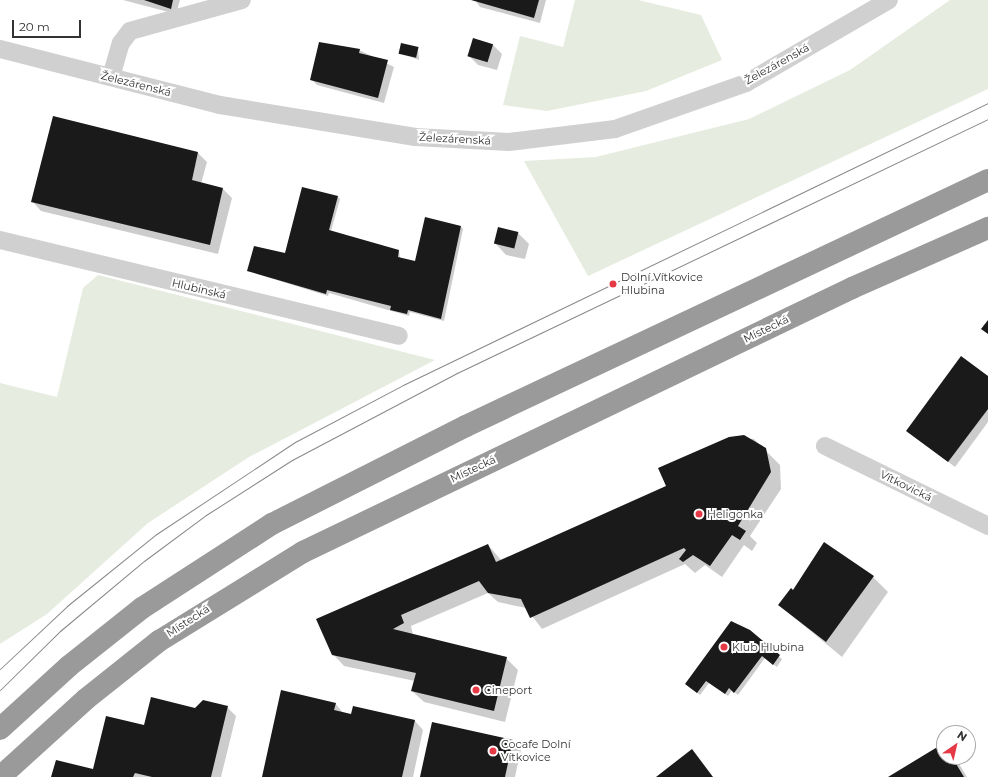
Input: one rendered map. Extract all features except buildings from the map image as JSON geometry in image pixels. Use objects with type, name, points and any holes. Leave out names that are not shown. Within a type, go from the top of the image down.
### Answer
[{"type":"highway","points":[[0,729],[68,666],[142,608],[272,524],[466,426],[988,180]]},
{"type":"highway","name":"Místecká","points":[[0,777],[86,699],[159,640],[303,552],[838,295],[988,228]]},
{"type":"street","points":[[111,77],[121,43],[130,31],[242,0]]},
{"type":"street","name":"Železárenská","points":[[0,49],[220,105],[399,134],[509,142],[615,129],[746,83],[889,0]]},
{"type":"street","name":"Hlubinská","points":[[0,240],[399,336]]},
{"type":"street","name":"Vítkovická","points":[[825,446],[988,526]]},
{"type":"shaded area","points":[[575,0],[638,0],[701,15],[722,60],[646,91],[547,111],[503,105],[520,36],[563,47]]},
{"type":"shaded area","points":[[950,0],[988,0],[988,89],[588,276],[524,161],[596,157],[749,119],[850,70]]},
{"type":"shaded area","points":[[98,275],[435,360],[249,457],[148,523],[47,614],[0,644],[0,383],[57,397],[83,288]]},
{"type":"tram line","points":[[0,669],[67,606],[155,535],[295,442],[403,385],[988,103]]},
{"type":"tram line","points":[[0,690],[60,631],[144,561],[206,515],[292,460],[457,373],[988,119]]},
{"type":"place","name":"Dolní Vítkovice Hlubina","points":[[613,284]]},
{"type":"place","name":"Heligonka","points":[[699,514]]},
{"type":"place","name":"Klub Hlubina","points":[[724,647]]},
{"type":"place","name":"Cineport","points":[[476,690]]},
{"type":"place","name":"Cocafe Dolní Vítkovice","points":[[493,751]]}]
